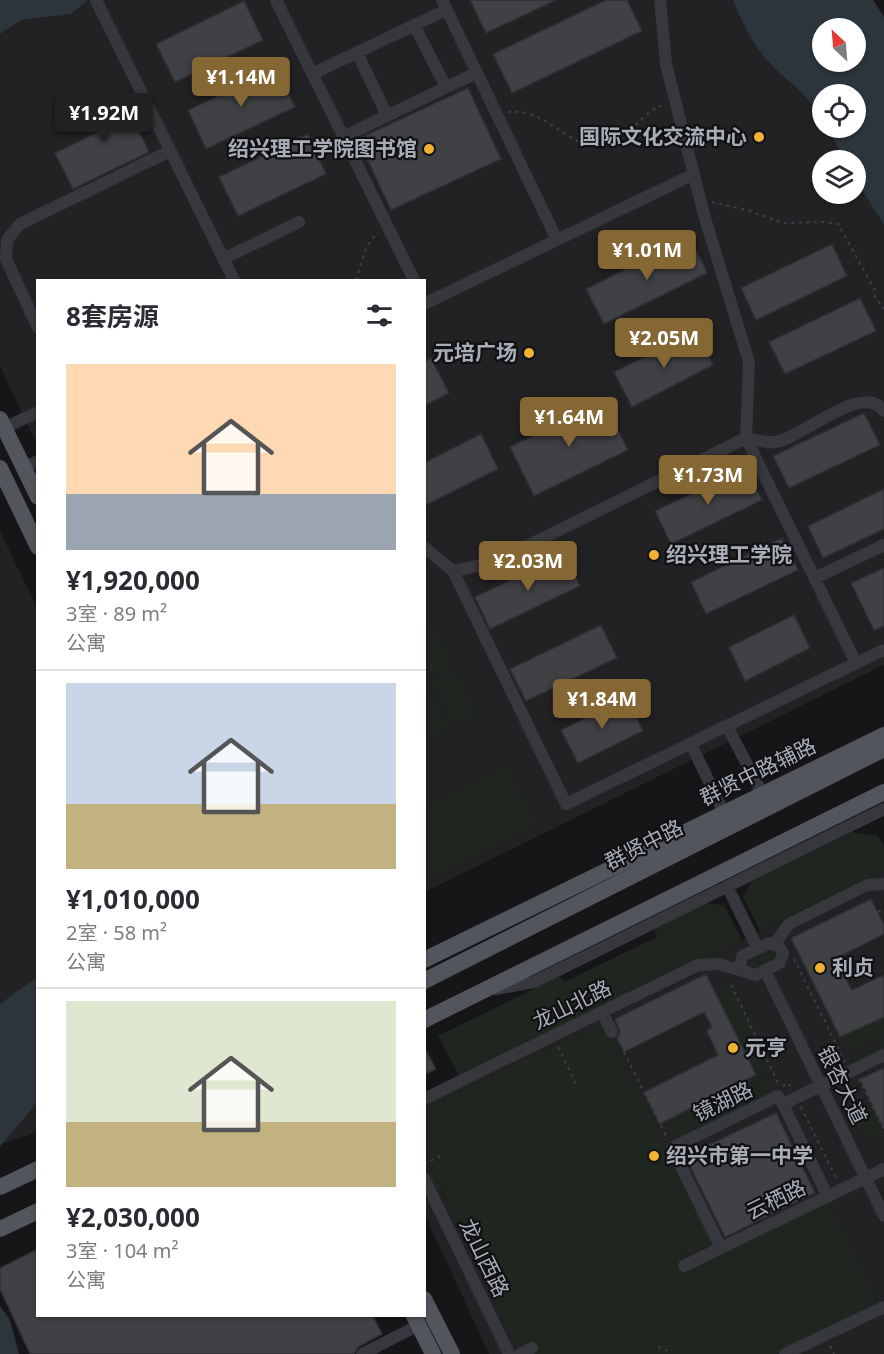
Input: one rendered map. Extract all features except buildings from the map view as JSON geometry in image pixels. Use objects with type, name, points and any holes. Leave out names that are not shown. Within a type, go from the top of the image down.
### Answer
[{"type":"main road","points":[[2,424],[30,464],[36,489]]},
{"type":"main road","points":[[0,468],[36,543]]},
{"type":"main road","name":"群贤中路辅路","points":[[426,959],[884,735]]},
{"type":"main road","name":"群贤中路","points":[[426,980],[884,749]]},
{"type":"main road","points":[[426,1019],[884,792]]},
{"type":"main road","points":[[4,1184],[36,1170]]},
{"type":"main road","points":[[0,1229],[33,1213]]},
{"type":"main road","points":[[426,1303],[452,1354]]},
{"type":"main road","points":[[417,1320],[433,1354]]},
{"type":"street","points":[[96,0],[233,279]]},
{"type":"street","points":[[276,0],[414,279]]},
{"type":"street","points":[[660,0],[666,64],[675,101],[700,199],[749,362],[746,438],[856,663]]},
{"type":"street","points":[[312,74],[414,25],[444,5],[557,240]]},
{"type":"street","points":[[414,25],[446,87]]},
{"type":"street","points":[[357,52],[387,116]]},
{"type":"street","points":[[343,137],[476,73]]},
{"type":"street","points":[[36,324],[6,259],[7,240],[20,224],[170,151]]},
{"type":"street","points":[[426,303],[694,174]]},
{"type":"street","points":[[223,259],[299,222]]},
{"type":"street","points":[[453,571],[492,563],[746,438],[775,442],[847,407],[867,401],[881,407],[884,411]]},
{"type":"street","points":[[2,424],[36,413]]},
{"type":"street","points":[[815,578],[884,545]]},
{"type":"street","points":[[426,549],[453,571],[566,804],[884,650]]},
{"type":"street","points":[[727,726],[763,795]]},
{"type":"street","points":[[690,744],[724,813]]},
{"type":"street","points":[[480,992],[534,982],[727,886],[882,814]]},
{"type":"street","points":[[774,945],[789,924],[867,885],[884,884]]},
{"type":"street","points":[[727,886],[758,949]]},
{"type":"street","points":[[740,968],[742,956],[769,943],[783,953],[780,963],[765,970]]},
{"type":"street","name":"龙山北路","points":[[426,1098],[698,965],[707,963],[740,968],[743,973],[756,975],[765,970]]},
{"type":"street","name":"银杏大道","points":[[765,970],[884,1216]]},
{"type":"street","points":[[602,1012],[612,1032]]},
{"type":"street","name":"镜湖路","points":[[672,1148],[778,1096],[783,1104],[884,1055]]},
{"type":"street","points":[[783,1104],[828,1197]]},
{"type":"street","points":[[672,1148],[721,1248]]},
{"type":"street","name":"云栖路","points":[[684,1266],[884,1169]]},
{"type":"street","name":"龙山西路","points":[[426,1182],[509,1354]]},
{"type":"street","points":[[785,1354],[884,1306]]},
{"type":"street","points":[[362,1354],[384,1349],[417,1320]]},
{"type":"street","points":[[520,1354],[532,1348]]},
{"type":"path","points":[[495,113],[523,111],[540,116],[568,136],[588,146],[606,145],[622,140],[645,114],[675,101]]},
{"type":"path","points":[[700,199],[747,210],[783,223],[838,224],[875,290],[875,297],[884,309]]},
{"type":"path","points":[[356,279],[367,246],[387,226]]},
{"type":"path","points":[[878,912],[884,909]]},
{"type":"path","points":[[791,954],[850,1072],[855,1081],[860,1079],[884,1129]]},
{"type":"path","points":[[552,1037],[576,1084]]},
{"type":"path","points":[[624,1052],[672,1148]]},
{"type":"path","points":[[426,1163],[440,1156]]},
{"type":"path","points":[[658,1347],[668,1351]]},
{"type":"shaded area","points":[[0,0],[88,0],[71,14],[21,20],[0,34]]},
{"type":"shaded area","name":"绍兴理工学院","points":[[26,0],[733,0],[755,44],[775,69],[812,101],[812,138],[833,138],[839,150],[812,150],[812,204],[866,204],[866,196],[884,225],[884,665],[426,892],[426,279],[36,279],[36,443],[0,366],[0,34],[21,20],[31,17]]},
{"type":"shaded area","points":[[733,0],[873,0],[884,17],[884,225],[866,196],[866,150],[839,150],[833,138],[866,138],[866,84],[812,84],[812,105],[774,68],[750,36]]},
{"type":"shaded area","points":[[0,531],[36,606],[36,1132],[0,1145]]},
{"type":"shaded area","points":[[431,621],[453,665],[430,676],[426,667],[426,623]]},
{"type":"shaded area","points":[[455,670],[476,714],[454,725],[432,681]]},
{"type":"shaded area","points":[[426,684],[448,728],[426,739]]},
{"type":"shaded area","points":[[507,766],[536,824],[426,879],[426,806]]},
{"type":"shaded area","points":[[852,832],[878,836],[884,847],[884,870],[760,931],[743,897],[752,881]]},
{"type":"shaded area","name":"绍兴市第一中学","points":[[884,870],[884,1354],[489,1354],[426,1217],[426,1095]]},
{"type":"shaded area","points":[[706,903],[724,905],[742,940],[462,1081],[438,1036],[560,976],[564,982],[657,937],[654,930]]},
{"type":"shaded area","points":[[771,950],[779,954],[752,971],[744,965]]},
{"type":"shaded area","points":[[36,978],[36,1104],[0,1146],[0,1004]]},
{"type":"shaded area","points":[[731,985],[759,1042],[752,1046],[775,1092],[675,1141],[665,1122],[755,1075],[715,993]]},
{"type":"shaded area","points":[[884,1017],[884,1035],[848,1052],[840,1037]]},
{"type":"shaded area","points":[[603,1022],[713,1242],[681,1257],[684,1266],[829,1202],[877,1304],[773,1354],[529,1354],[518,1348],[440,1187],[436,1189],[426,1166],[426,1108]]},
{"type":"shaded area","points":[[884,1044],[884,1050],[853,1065],[851,1060]]},
{"type":"shaded area","points":[[873,1105],[884,1133],[867,1141],[854,1113]]},
{"type":"shaded area","points":[[0,1306],[10,1320],[19,1354],[0,1354]]},
{"type":"place","name":"国际文化交流中心","points":[[759,137]]},
{"type":"place","name":"绍兴理工学院图书馆","points":[[429,149]]},
{"type":"place","name":"元培广场","points":[[529,353]]},
{"type":"place","name":"绍兴理工学院","points":[[654,555]]},
{"type":"place","name":"利贞","points":[[820,968]]},
{"type":"place","name":"元亨","points":[[733,1048]]},
{"type":"place","name":"绍兴市第一中学","points":[[654,1156]]}]
